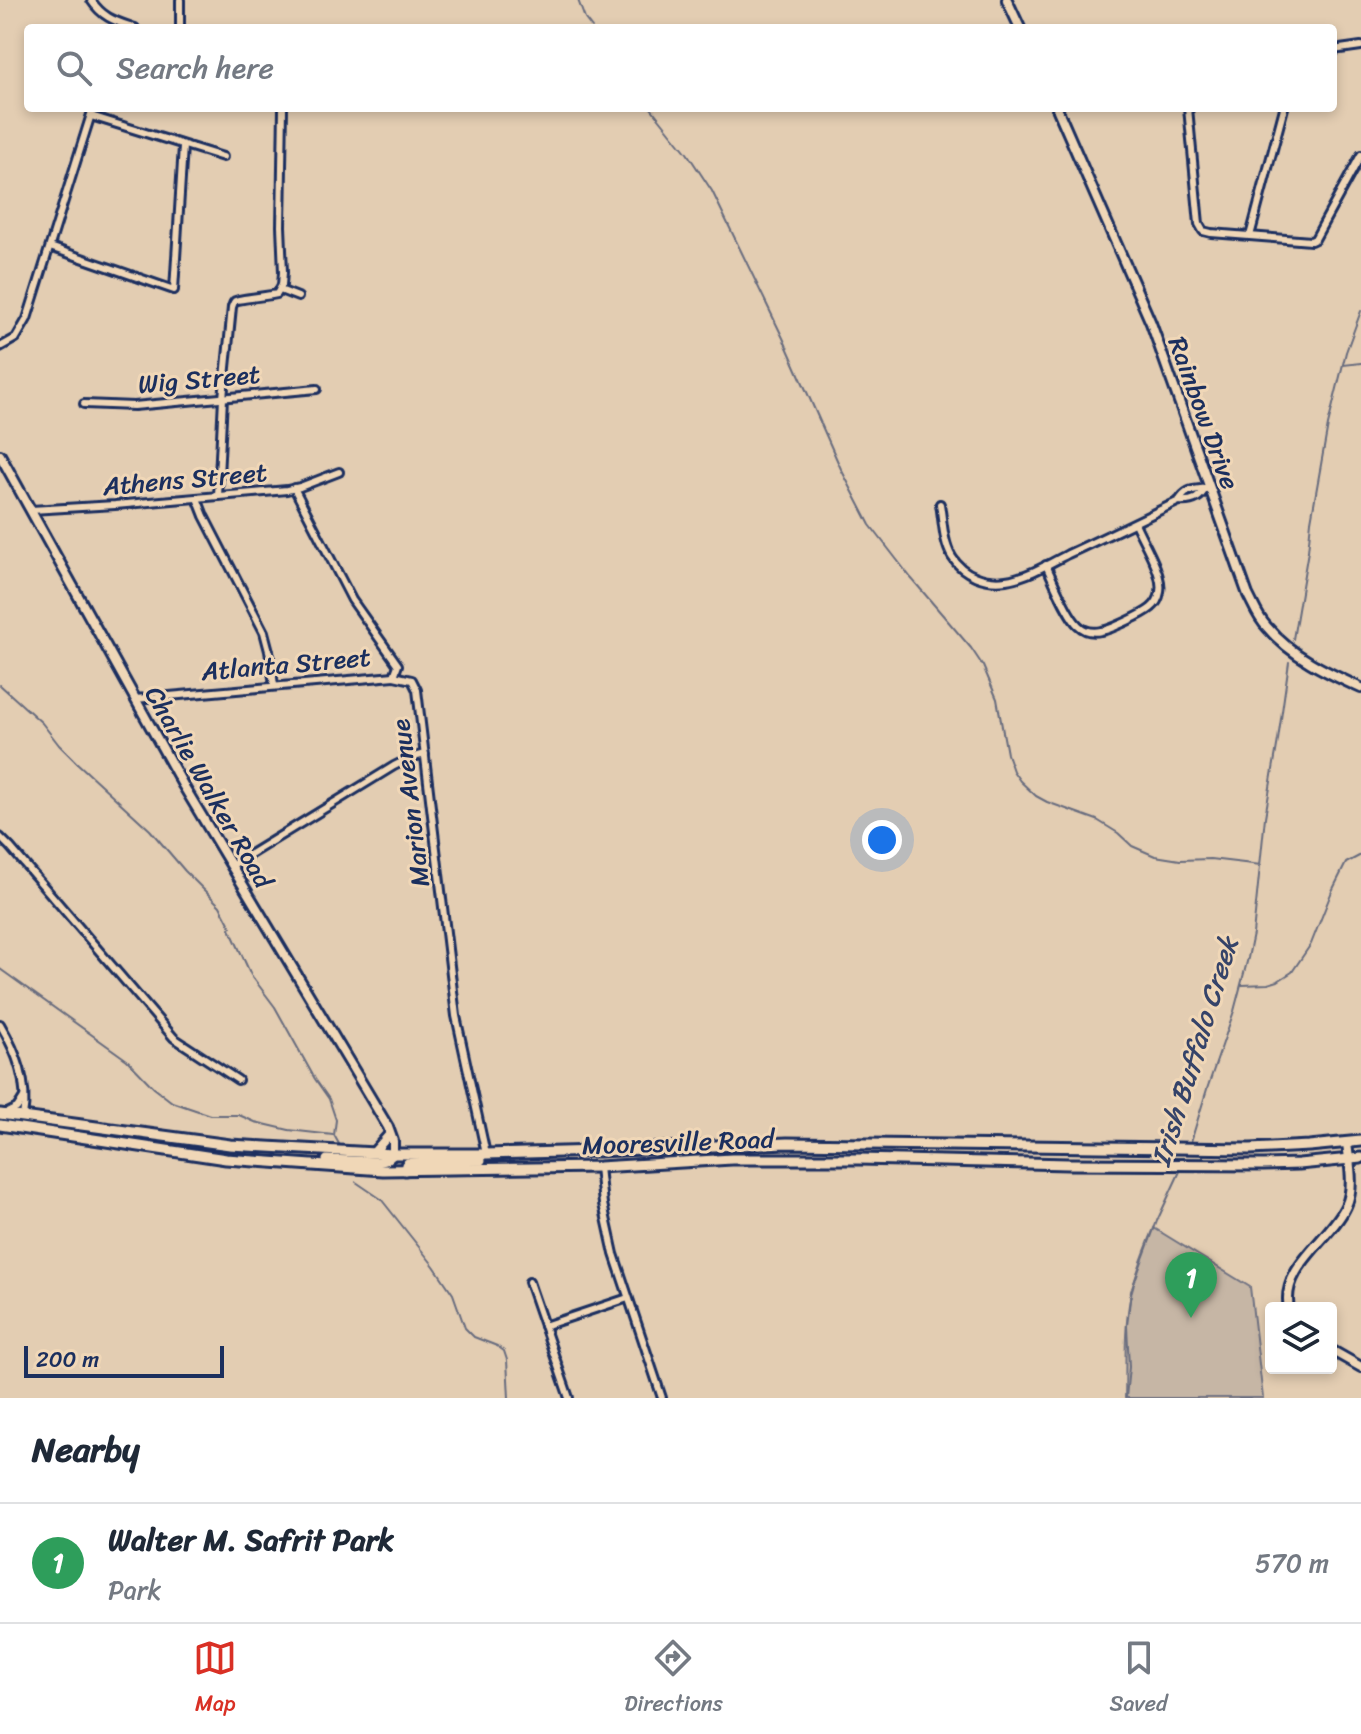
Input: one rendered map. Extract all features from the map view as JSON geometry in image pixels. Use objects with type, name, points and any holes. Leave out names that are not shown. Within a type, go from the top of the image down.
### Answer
[{"type":"main road","name":"Mooresville Road","points":[[1,1118],[17,1122],[23,1117],[230,1145],[393,1154],[504,1154],[758,1143],[1277,1148],[1361,1141]]},
{"type":"main road","name":"Mooresville Road","points":[[1,1118],[40,1131],[226,1159],[363,1169],[599,1167],[732,1159],[1299,1164],[1361,1158]]},
{"type":"main road","points":[[40,1131],[52,1128],[86,1131],[100,1127]]},
{"type":"main road","points":[[839,1143],[839,1159]]},
{"type":"main road","points":[[298,1164],[307,1159],[378,1162],[393,1154]]},
{"type":"main road","points":[[405,1170],[408,1163],[488,1159],[504,1154]]},
{"type":"street","points":[[91,0],[101,13],[119,24]]},
{"type":"street","points":[[180,0],[180,24]]},
{"type":"street","points":[[1007,0],[1018,24]]},
{"type":"street","points":[[1337,49],[1361,46]]},
{"type":"street","points":[[0,347],[16,338],[27,319],[92,112]]},
{"type":"street","points":[[218,496],[223,398],[233,302],[277,294],[280,290],[283,272],[283,112]]},
{"type":"street","name":"Rainbow Drive","points":[[1059,112],[1151,323],[1207,488],[1258,615],[1291,650],[1331,675],[1361,688]]},
{"type":"street","points":[[1188,112],[1199,224],[1203,231],[1211,233],[1315,239],[1361,155]]},
{"type":"street","points":[[1250,236],[1283,112]]},
{"type":"street","points":[[91,116],[223,157]]},
{"type":"street","points":[[50,247],[174,290],[183,146]]},
{"type":"street","points":[[280,290],[298,297]]},
{"type":"street","name":"Wig Street","points":[[84,404],[134,406],[317,389]]},
{"type":"street","name":"Charlie Walker Road","points":[[0,455],[231,866],[388,1127],[393,1154]]},
{"type":"street","name":"Athens Street","points":[[31,510],[294,488],[339,472]]},
{"type":"street","name":"Marion Avenue","points":[[294,488],[352,600],[398,665],[394,676],[412,680],[415,685],[456,1016],[486,1154]]},
{"type":"street","points":[[940,504],[945,539],[952,557],[962,569],[977,578],[991,581],[1020,576],[1046,565],[1179,501],[1187,502],[1202,495],[1207,488]]},
{"type":"street","points":[[197,498],[264,632],[274,685]]},
{"type":"street","points":[[1046,565],[1080,627],[1089,631],[1107,630],[1150,609],[1160,593],[1158,574],[1135,523]]},
{"type":"street","name":"Atlanta Street","points":[[135,699],[394,676]]},
{"type":"street","points":[[231,866],[394,766],[425,754]]},
{"type":"street","points":[[0,837],[174,1038],[238,1080]]},
{"type":"street","points":[[0,1024],[21,1069],[23,1117]]},
{"type":"street","points":[[1,1118],[17,1108],[24,1097]]},
{"type":"street","points":[[374,1152],[389,1135]]},
{"type":"street","points":[[1288,1302],[1290,1283],[1298,1269],[1347,1206],[1351,1186],[1347,1143]]},
{"type":"street","points":[[599,1167],[614,1254],[662,1398]]},
{"type":"street","points":[[529,1282],[569,1398]]},
{"type":"street","points":[[544,1326],[628,1298]]},
{"type":"street","points":[[1337,1353],[1361,1367]]},
{"type":"shaded area","points":[[1154,1228],[1250,1287],[1263,1398],[1125,1398],[1130,1299]]},
{"type":"waterway","points":[[578,0],[589,24]]},
{"type":"waterway","points":[[654,112],[712,191],[870,525],[983,666],[997,699],[1007,754],[1020,781],[1036,796],[1097,820],[1132,846],[1155,856],[1261,865]]},
{"type":"waterway","name":"Irish Buffalo Creek","points":[[1293,639],[1328,425],[1346,352],[1361,311]]},
{"type":"waterway","points":[[1343,365],[1361,363]]},
{"type":"waterway","name":"Irish Buffalo Creek","points":[[1190,1145],[1234,1011],[1253,934],[1265,817],[1289,662]]},
{"type":"waterway","points":[[0,685],[42,723],[76,762],[150,830],[220,906],[251,975],[275,1007],[329,1099],[336,1120],[334,1135],[339,1144]]},
{"type":"waterway","points":[[1242,985],[1268,984],[1292,972],[1311,944],[1346,863],[1361,855]]},
{"type":"waterway","points":[[0,969],[127,1060],[172,1102],[210,1115],[239,1115],[289,1130],[333,1135]]},
{"type":"waterway","name":"Irish Buffalo Creek","points":[[1126,1398],[1131,1291],[1157,1221],[1182,1167]]},
{"type":"waterway","points":[[356,1182],[381,1199],[434,1266],[453,1294],[465,1328],[474,1337],[504,1351],[509,1398]]},
{"type":"place","name":"Walter M. Safrit Park","points":[[1191,1318]]}]
